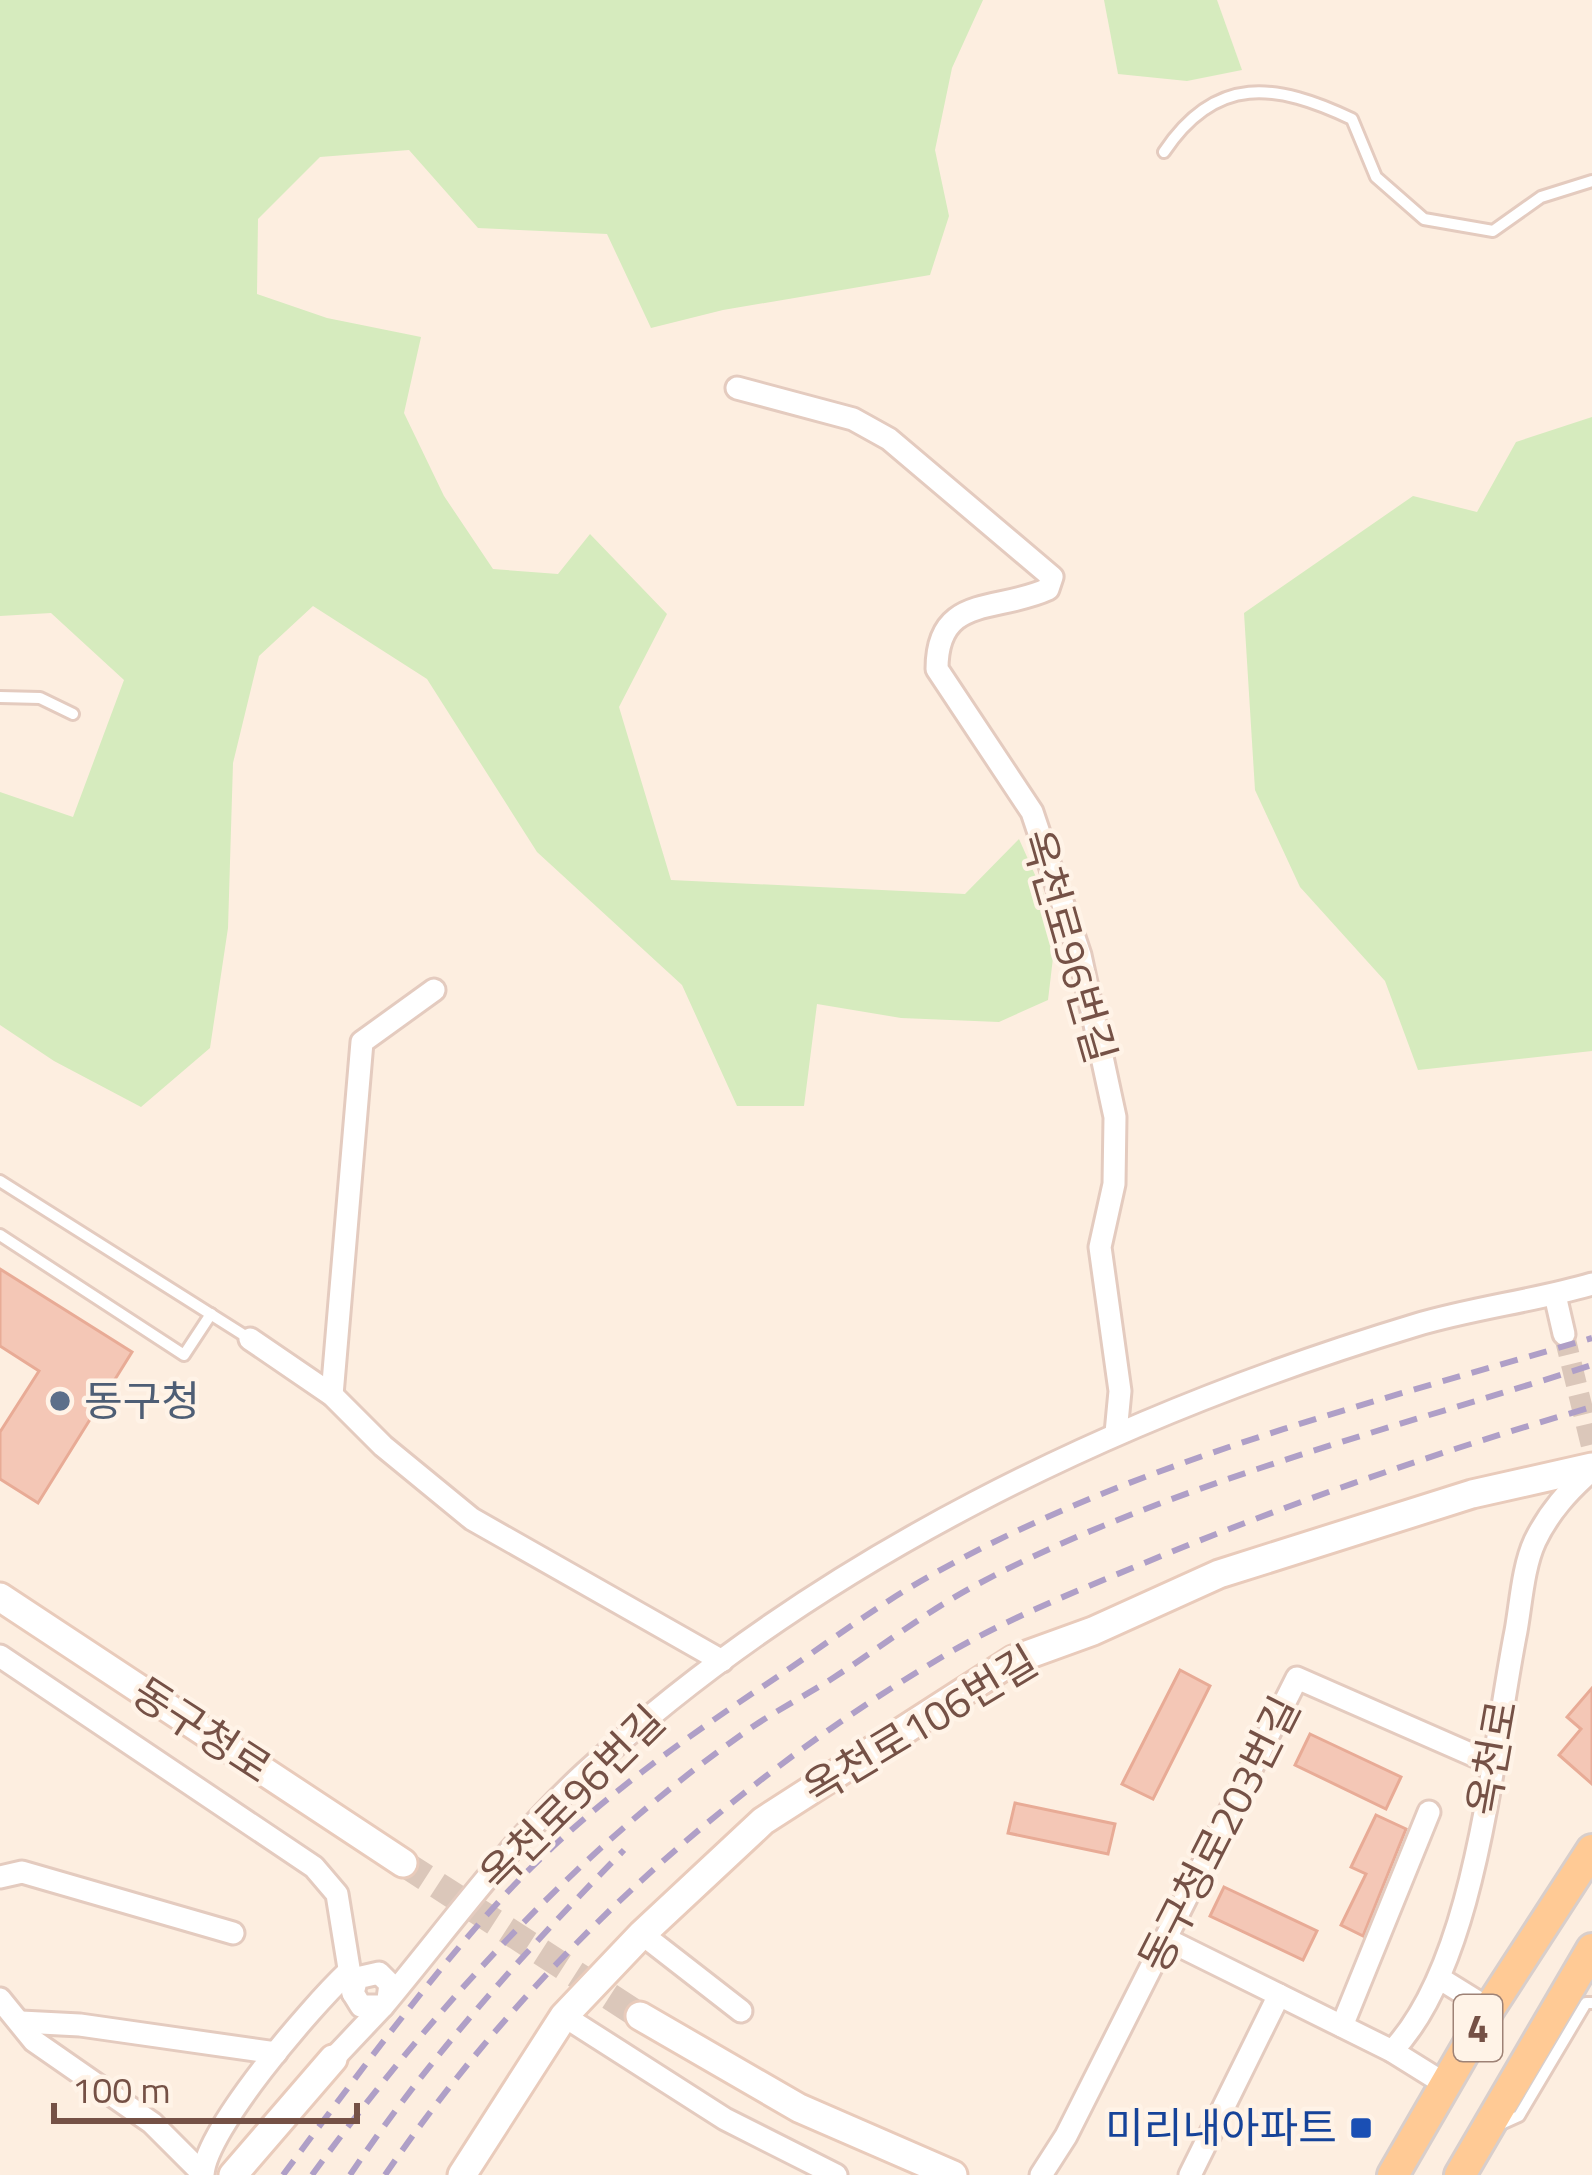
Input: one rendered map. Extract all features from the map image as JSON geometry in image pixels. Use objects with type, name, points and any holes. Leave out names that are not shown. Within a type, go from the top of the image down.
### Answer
[{"type":"main road","name":"4","points":[[1393,2175],[1489,2008],[1592,1850]]},
{"type":"main road","name":"4","points":[[1460,2175],[1592,1949]]},
{"type":"street","name":"옥천로96번길","points":[[736,388],[853,419],[890,439],[1052,578],[1048,589],[965,611],[944,626],[937,642],[937,668],[1032,812],[1081,955],[1115,1117],[1114,1184],[1100,1247],[1120,1391],[1116,1433]]},
{"type":"street","points":[[332,1395],[362,1042],[434,990]]},
{"type":"street","name":"옥천로96번길","points":[[333,2060],[527,1830],[620,1742],[722,1661],[963,1509],[1116,1433],[1420,1324],[1592,1284]]},
{"type":"street","points":[[1555,1295],[1564,1334]]},
{"type":"street","points":[[250,1339],[332,1395],[383,1446],[472,1519],[722,1661]]},
{"type":"street","name":"옥천로","points":[[1392,2050],[1419,2023],[1439,1978],[1476,1853],[1533,1544],[1562,1496],[1592,1468]]},
{"type":"street","name":"옥천로106번길","points":[[462,2175],[564,2016],[641,1934],[763,1821],[1013,1660],[1240,1567],[1472,1494],[1592,1468]]},
{"type":"street","name":"동구청로","points":[[0,1597],[404,1863]]},
{"type":"street","points":[[0,1656],[314,1867],[337,1894],[352,1989],[352,2023],[333,2060],[233,2175]]},
{"type":"street","name":"동구청로203번길","points":[[1041,2175],[1297,1678],[1491,1763]]},
{"type":"street","points":[[1342,2026],[1429,1812]]},
{"type":"street","points":[[0,1877],[22,1872],[233,1934]]},
{"type":"street","points":[[641,1934],[741,2011]]},
{"type":"street","points":[[1166,1940],[1392,2050],[1445,2084]]},
{"type":"street","points":[[345,1944],[390,1984],[386,2002],[368,2009],[352,1989]]},
{"type":"street","points":[[0,2000],[34,2041],[152,2123],[202,2173],[210,2147],[276,2053],[352,1989],[357,1978],[417,1964]]},
{"type":"street","points":[[1439,1978],[1489,2008]]},
{"type":"street","points":[[1190,2175],[1279,1995]]},
{"type":"street","points":[[564,2016],[725,2120],[836,2175]]},
{"type":"street","points":[[640,2016],[799,2108],[953,2175]]},
{"type":"street","points":[[21,2022],[80,2025],[276,2053]]},
{"type":"lane","points":[[1164,152],[1185,121],[1239,92],[1299,94],[1352,119],[1376,177],[1424,219],[1493,231],[1541,197],[1592,181]]},
{"type":"lane","points":[[0,697],[40,698],[73,714]]},
{"type":"lane","points":[[0,1181],[250,1339]]},
{"type":"lane","points":[[0,1235],[184,1355],[211,1314]]},
{"type":"lane","points":[[1483,2132],[1519,2116],[1590,2000]]},
{"type":"green space","points":[[0,0],[983,0],[952,68],[935,150],[949,216],[930,275],[723,310],[651,328],[607,234],[478,228],[409,150],[320,157],[258,219],[257,294],[327,318],[421,337],[404,413],[444,496],[493,569],[558,574],[590,534],[667,614],[619,707],[671,880],[965,894],[1019,839],[1057,924],[1048,1000],[999,1022],[901,1018],[817,1004],[804,1106],[737,1106],[682,985],[537,852],[427,679],[313,606],[259,656],[233,763],[228,928],[210,1048],[141,1107],[54,1061],[0,1025],[0,792],[73,817],[124,680],[51,613],[0,616]]},
{"type":"green space","points":[[1104,0],[1217,0],[1242,70],[1187,81],[1118,74]]},
{"type":"green space","points":[[1592,417],[1592,1051],[1418,1070],[1385,981],[1300,887],[1255,790],[1244,613],[1413,496],[1477,512],[1516,442]]},
{"type":"building","name":"동구청","points":[[0,1269],[132,1352],[38,1503],[0,1479],[0,1432],[39,1371],[0,1346]]},
{"type":"building","points":[[1180,1670],[1210,1686],[1153,1799],[1122,1784]]},
{"type":"building","points":[[1592,1688],[1592,1784],[1559,1755],[1581,1729],[1567,1717]]},
{"type":"building","points":[[1310,1734],[1401,1777],[1386,1809],[1295,1765]]},
{"type":"building","points":[[1015,1803],[1115,1824],[1108,1854],[1008,1833]]},
{"type":"building","points":[[1376,1815],[1406,1829],[1363,1936],[1341,1925],[1366,1874],[1351,1867]]},
{"type":"building","points":[[1224,1887],[1317,1931],[1303,1960],[1210,1916]]},
{"type":"tunnel","points":[[1564,1334],[1592,1448]]},
{"type":"tunnel","points":[[403,1863],[640,2016]]},
{"type":"railway","points":[[283,2175],[444,1965],[531,1868],[659,1759],[886,1603],[1005,1537],[1168,1468],[1338,1412],[1592,1338]]},
{"type":"railway","points":[[312,2175],[459,1992],[625,1826],[748,1730],[941,1606],[1049,1549],[1124,1517],[1592,1365]]},
{"type":"railway","points":[[385,2175],[499,2027],[563,1957],[702,1827],[853,1713],[982,1635],[1137,1566],[1419,1461],[1592,1407]]},
{"type":"railway","points":[[350,2175],[479,2006],[624,1850]]},
{"type":"place","name":"동구청","points":[[60,1401]]},
{"type":"place","name":"미리내아파트","points":[[1361,2128]]}]
